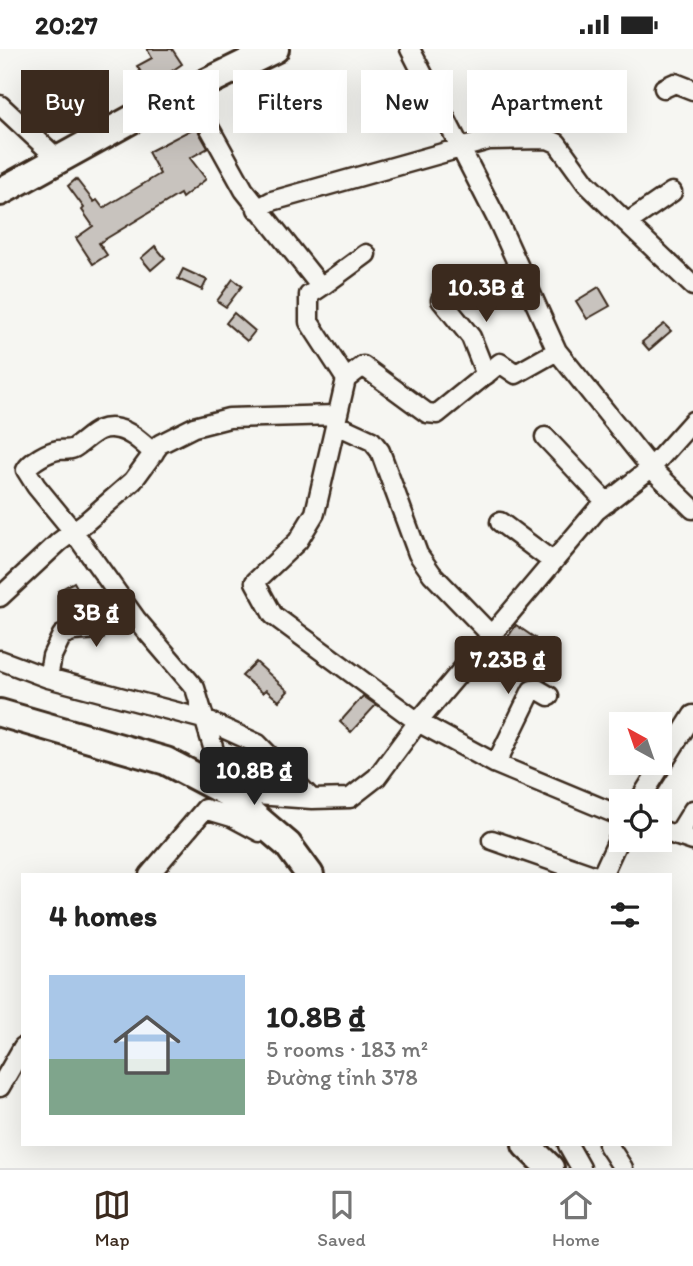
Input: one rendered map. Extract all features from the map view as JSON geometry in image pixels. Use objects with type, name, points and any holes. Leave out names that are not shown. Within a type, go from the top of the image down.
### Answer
[{"type":"main road","points":[[219,76],[275,49]]},
{"type":"main road","points":[[0,192],[123,126]]},
{"type":"main road","points":[[0,713],[166,761],[227,793],[289,845],[309,873]]},
{"type":"main road","points":[[527,1146],[550,1168]]},
{"type":"street","points":[[410,49],[499,223],[557,351],[651,468],[693,509]]},
{"type":"street","points":[[664,88],[675,83],[693,90]]},
{"type":"street","points":[[0,106],[59,160]]},
{"type":"street","points":[[212,133],[257,209],[321,287]]},
{"type":"street","points":[[257,209],[272,201],[503,139],[553,141],[586,183],[693,286]]},
{"type":"street","points":[[627,223],[673,192]]},
{"type":"street","points":[[346,379],[309,322],[309,295],[366,254]]},
{"type":"street","points":[[440,300],[471,337],[486,375]]},
{"type":"street","points":[[557,351],[516,374],[500,363],[437,414],[427,412],[363,366],[346,379],[314,513],[299,541],[255,582],[273,615],[418,722],[496,764],[609,811]]},
{"type":"street","points":[[0,597],[59,541],[133,481],[160,445],[194,427],[229,418],[336,419],[372,441],[380,451],[418,554],[432,574],[491,635]]},
{"type":"street","points":[[154,453],[129,432],[109,428],[90,434],[75,447],[57,450],[29,464],[26,470],[126,606],[195,688],[227,793],[313,799],[350,798],[377,777],[418,722],[596,511],[651,468],[693,421]]},
{"type":"street","points":[[545,437],[607,503]]},
{"type":"street","points":[[500,522],[552,561]]},
{"type":"street","points":[[48,678],[52,656],[62,635],[73,631],[98,629],[126,606]]},
{"type":"street","points":[[2,661],[48,678],[203,719],[258,744],[313,799]]},
{"type":"street","points":[[496,764],[532,689],[549,695]]},
{"type":"street","points":[[647,789],[693,715]]},
{"type":"street","points":[[151,873],[205,809],[232,817],[289,845]]},
{"type":"street","points":[[685,839],[693,810]]},
{"type":"street","points":[[492,840],[587,873]]},
{"type":"street","points":[[603,873],[613,852]]},
{"type":"street","points":[[0,1087],[21,1050]]},
{"type":"street","points":[[569,1146],[581,1168]]},
{"type":"street","points":[[609,1146],[623,1168]]},
{"type":"building","points":[[147,49],[172,49],[182,64],[173,70],[140,70],[137,66],[152,58]]},
{"type":"building","points":[[184,133],[199,133],[208,148],[190,158],[206,179],[182,198],[180,194],[99,243],[107,255],[93,264],[76,238],[93,226],[68,186],[76,179],[94,202],[97,200],[103,208],[160,174],[148,152]]},
{"type":"building","points":[[155,246],[165,258],[151,270],[141,258]]},
{"type":"building","points":[[183,269],[207,280],[202,290],[178,279]]},
{"type":"building","points":[[233,279],[242,286],[226,307],[217,301]]},
{"type":"building","points":[[599,287],[610,306],[587,319],[576,301]]},
{"type":"building","points":[[234,313],[255,331],[247,341],[226,323]]},
{"type":"building","points":[[664,324],[671,331],[649,350],[642,342]]},
{"type":"building","points":[[74,582],[82,596],[66,605],[58,591]]},
{"type":"building","points":[[516,625],[535,638],[524,652],[506,640]]},
{"type":"building","points":[[518,653],[551,668],[546,681],[510,666]]},
{"type":"building","points":[[256,662],[288,691],[279,701],[266,690],[263,693],[242,676]]},
{"type":"building","points":[[363,696],[376,705],[351,732],[340,722]]}]
